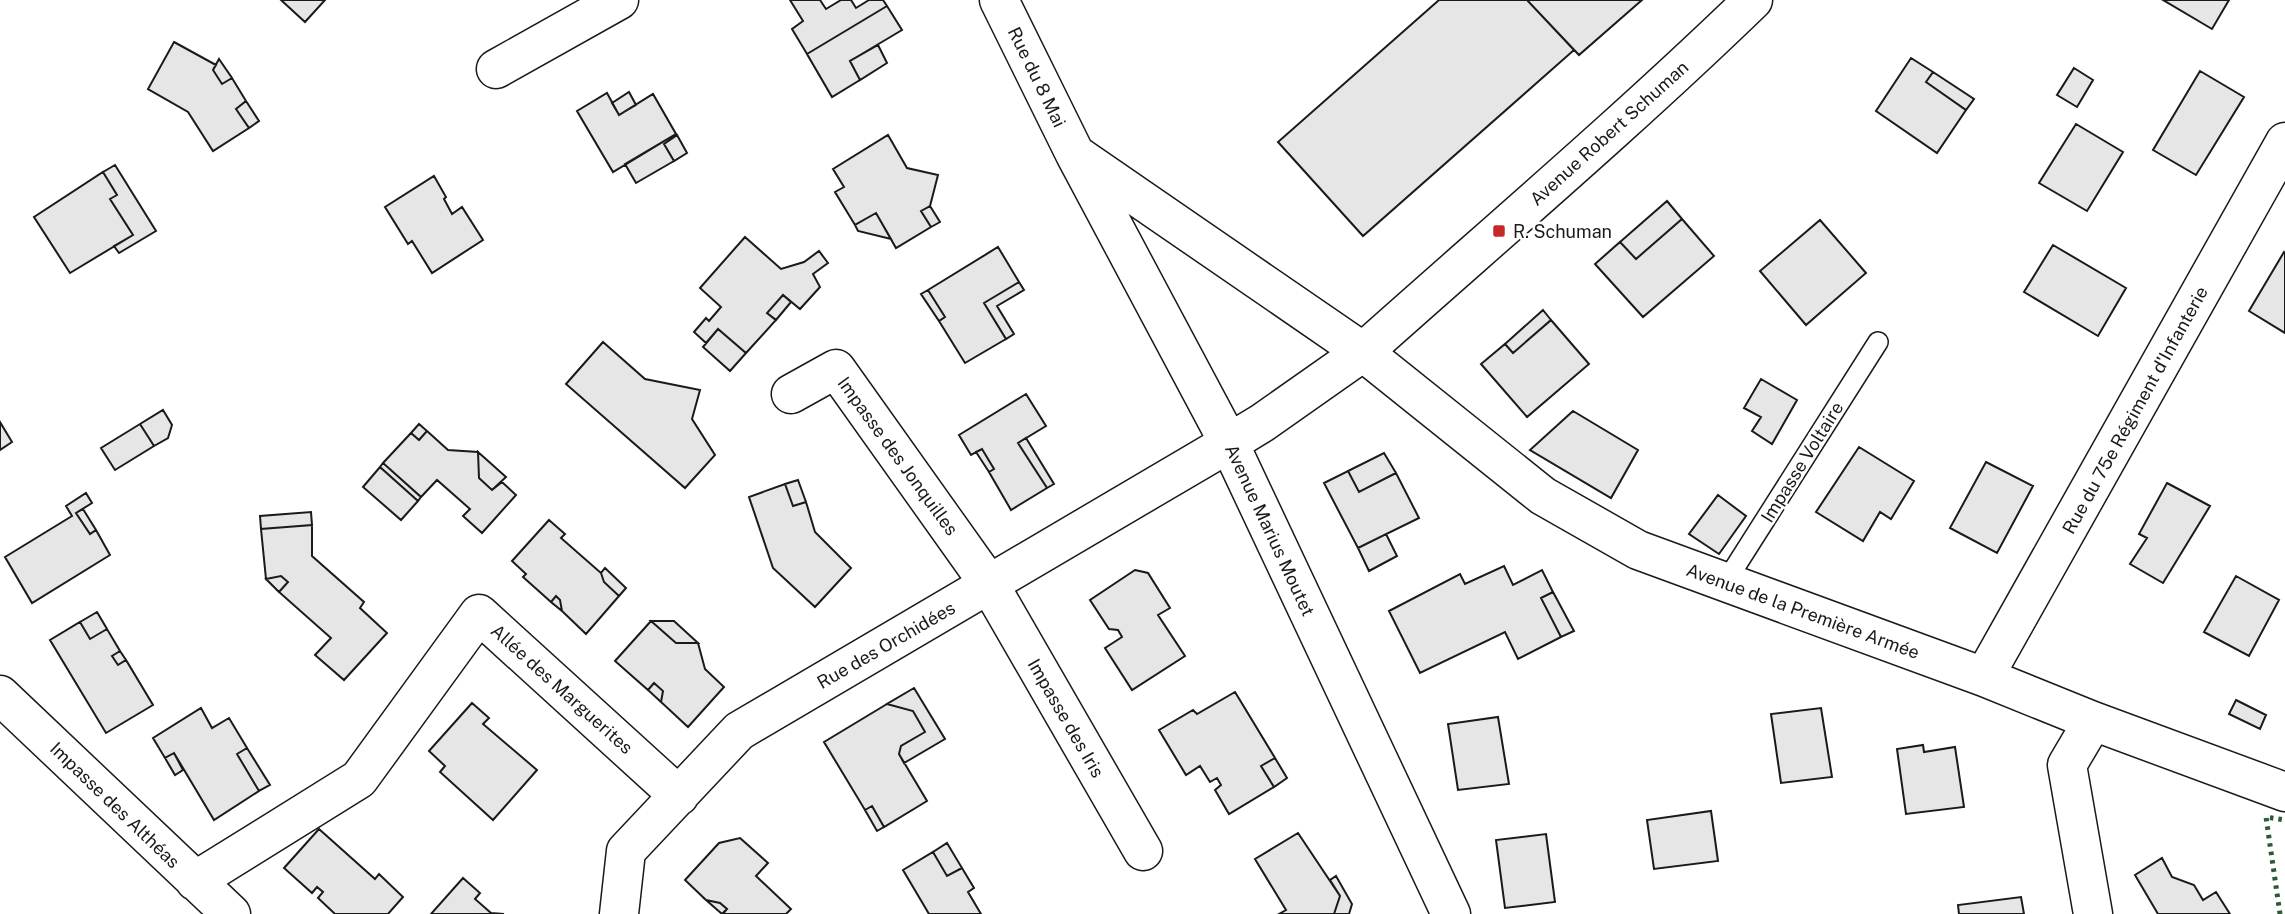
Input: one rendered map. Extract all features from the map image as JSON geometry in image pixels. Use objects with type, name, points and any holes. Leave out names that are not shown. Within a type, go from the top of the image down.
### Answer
[{"type":"street","points":[[496,69],[619,0]]},
{"type":"street","name":"Rue du 8 Mai","points":[[999,0],[1075,154]]},
{"type":"street","name":"Avenue Robert Schuman","points":[[1229,443],[1363,352],[1691,61],[1753,0]]},
{"type":"street","name":"Rue du 75e Régiment d'Infanterie","points":[[1984,677],[2285,142]]},
{"type":"street","name":"Avenue de la Première Armée","points":[[1075,154],[1363,352],[1543,496],[1638,550],[1984,677],[2093,721],[2285,792]]},
{"type":"street","name":"Avenue Marius Moutet","points":[[1075,154],[1229,443],[1451,914]]},
{"type":"street","name":"Impasse des Jonquilles","points":[[791,394],[836,369],[989,584]]},
{"type":"street","name":"Rue des Orchidées","points":[[619,914],[626,851],[739,731],[1229,443]]},
{"type":"street","name":"Impasse des Iris","points":[[989,584],[1143,851]]},
{"type":"street","name":"Allée des Marguerites","points":[[195,881],[359,779],[479,614],[678,796]]},
{"type":"street","name":"Impasse des Althéas","points":[[0,695],[231,914]]},
{"type":"street","points":[[2093,721],[2067,765],[2093,914]]},
{"type":"lane","name":"Impasse Voltaire","points":[[1726,583],[1878,342]]},
{"type":"building","points":[[281,0],[325,0],[305,22]]},
{"type":"building","points":[[790,0],[820,0],[826,9],[841,0],[851,0],[856,8],[869,0],[883,0],[887,6],[807,54],[792,29],[803,21]]},
{"type":"building","points":[[1439,0],[1527,0],[1574,50],[1363,236],[1278,142]]},
{"type":"building","points":[[1527,0],[1642,0],[1579,55]]},
{"type":"building","points":[[2163,0],[2229,0],[2212,29]]},
{"type":"building","points":[[887,6],[902,30],[850,61],[860,80],[832,97],[807,54]]},
{"type":"building","points":[[174,42],[216,65],[213,70],[222,84],[232,78],[246,101],[236,109],[249,128],[213,151],[188,112],[148,89]]},
{"type":"building","points":[[878,45],[887,63],[860,80],[850,61]]},
{"type":"building","points":[[1911,58],[1933,72],[1926,82],[1966,110],[1937,153],[1876,111]]},
{"type":"building","points":[[219,59],[232,78],[222,84],[213,70]]},
{"type":"building","points":[[2074,68],[2093,80],[2077,107],[2057,95]]},
{"type":"building","points":[[2200,71],[2244,97],[2196,175],[2153,150]]},
{"type":"building","points":[[1933,72],[1974,99],[1966,110],[1926,82]]},
{"type":"building","points":[[629,92],[636,105],[619,115],[612,103]]},
{"type":"building","points":[[607,93],[619,115],[653,94],[676,134],[613,172],[577,111]]},
{"type":"building","points":[[246,101],[259,121],[249,128],[236,109]]},
{"type":"building","points":[[2076,124],[2123,152],[2087,211],[2039,183]]},
{"type":"building","points":[[676,134],[664,144],[674,161],[636,183],[625,164]]},
{"type":"building","points":[[677,135],[687,153],[674,161],[664,144]]},
{"type":"building","points":[[888,135],[907,168],[938,175],[930,206],[921,211],[931,227],[896,248],[876,213],[855,225],[835,192],[844,187],[833,169]]},
{"type":"building","points":[[115,165],[156,231],[119,253],[114,246],[133,235],[110,199],[117,195],[103,172]]},
{"type":"building","points":[[103,172],[117,195],[110,199],[133,235],[70,273],[34,217]]},
{"type":"building","points":[[434,176],[452,214],[462,207],[483,240],[432,273],[412,241],[408,244],[385,207]]},
{"type":"building","points":[[1667,201],[1682,219],[1636,259],[1620,242]]},
{"type":"building","points":[[930,206],[940,222],[931,227],[921,211]]},
{"type":"building","points":[[876,213],[891,239],[858,231],[855,225]]},
{"type":"building","points":[[1682,219],[1714,256],[1643,317],[1595,264],[1620,242],[1636,259]]},
{"type":"building","points":[[1820,220],[1866,273],[1806,325],[1760,271]]},
{"type":"building","points":[[745,237],[781,269],[804,262],[819,251],[828,263],[813,274],[820,287],[800,309],[783,295],[767,313],[776,320],[746,353],[718,329],[706,343],[694,332],[706,318],[709,321],[721,307],[700,288]]},
{"type":"building","points":[[2053,245],[2126,288],[2098,336],[2024,292]]},
{"type":"building","points":[[998,247],[1019,282],[984,303],[1006,339],[965,363],[939,321],[945,317],[928,290]]},
{"type":"building","points":[[2285,253],[2285,333],[2249,311]]},
{"type":"building","points":[[1019,282],[1024,290],[997,306],[1014,334],[1006,339],[984,303]]},
{"type":"building","points":[[928,290],[945,317],[939,321],[921,294]]},
{"type":"building","points":[[783,295],[791,302],[776,320],[767,313]]},
{"type":"building","points":[[1543,310],[1551,320],[1513,353],[1505,344]]},
{"type":"building","points":[[1551,320],[1589,364],[1527,417],[1481,364],[1505,344],[1513,353]]},
{"type":"building","points":[[718,329],[746,353],[730,371],[703,347]]},
{"type":"building","points":[[603,342],[645,379],[700,390],[692,419],[715,455],[685,488],[566,384]]},
{"type":"building","points":[[1761,379],[1797,400],[1772,444],[1752,431],[1761,417],[1744,408]]},
{"type":"building","points":[[1026,394],[1046,426],[1018,443],[1047,488],[1011,510],[989,472],[994,469],[982,449],[971,455],[959,435]]},
{"type":"building","points":[[163,410],[172,425],[168,438],[154,446],[140,424]]},
{"type":"building","points":[[1573,411],[1638,450],[1611,498],[1530,450]]},
{"type":"building","points":[[0,422],[12,442],[0,450]]},
{"type":"building","points":[[140,424],[154,446],[115,470],[101,448]]},
{"type":"building","points":[[419,424],[427,431],[419,440],[411,433]]},
{"type":"building","points":[[427,431],[448,450],[478,452],[479,478],[492,490],[502,482],[516,495],[482,533],[463,516],[470,509],[437,480],[421,497],[383,463],[411,433],[419,440]]},
{"type":"building","points":[[1026,438],[1054,484],[1047,488],[1018,443]]},
{"type":"building","points":[[1859,447],[1914,481],[1891,519],[1880,512],[1863,541],[1816,512]]},
{"type":"building","points":[[982,449],[994,469],[989,472],[976,452]]},
{"type":"building","points":[[478,452],[506,477],[492,490],[479,478]]},
{"type":"building","points":[[1384,453],[1396,473],[1359,492],[1348,471]]},
{"type":"building","points":[[1986,462],[2033,486],[1997,553],[1950,528]]},
{"type":"building","points":[[383,463],[421,497],[418,501],[380,467]]},
{"type":"building","points":[[380,467],[418,501],[401,520],[363,487]]},
{"type":"building","points":[[1348,471],[1359,492],[1396,473],[1419,518],[1358,548],[1324,483]]},
{"type":"building","points":[[798,480],[806,502],[793,506],[785,484]]},
{"type":"building","points":[[2167,483],[2210,506],[2163,583],[2130,564],[2147,538],[2139,534]]},
{"type":"building","points":[[785,484],[793,506],[806,502],[815,532],[851,568],[815,607],[773,568],[749,497]]},
{"type":"building","points":[[86,493],[92,503],[76,513],[90,534],[96,530],[110,555],[32,603],[5,557],[72,516],[66,506]]},
{"type":"building","points":[[1718,495],[1746,516],[1719,554],[1689,534]]},
{"type":"building","points":[[83,509],[96,530],[90,534],[76,513]]},
{"type":"building","points":[[311,512],[312,525],[261,529],[260,516]]},
{"type":"building","points":[[549,520],[565,534],[561,538],[601,573],[604,582],[619,596],[586,634],[562,611],[560,600],[556,596],[551,602],[523,577],[526,574],[512,561]]},
{"type":"building","points":[[312,525],[312,556],[364,602],[360,608],[387,633],[344,680],[315,655],[331,638],[279,592],[288,582],[281,576],[266,579],[261,529]]},
{"type":"building","points":[[1386,534],[1397,556],[1369,571],[1358,548]]},
{"type":"building","points":[[1504,566],[1513,585],[1542,570],[1553,592],[1541,598],[1561,637],[1518,659],[1505,632],[1420,673],[1389,611],[1460,574],[1465,584]]},
{"type":"building","points":[[605,568],[626,588],[619,596],[604,582],[601,573]]},
{"type":"building","points":[[1135,570],[1148,573],[1170,608],[1158,615],[1185,656],[1132,690],[1105,648],[1122,637],[1118,630],[1109,629],[1090,600]]},
{"type":"building","points":[[281,576],[288,582],[279,592],[266,579]]},
{"type":"building","points":[[2236,576],[2279,600],[2249,656],[2204,632]]},
{"type":"building","points":[[1553,592],[1574,631],[1561,637],[1541,598]]},
{"type":"building","points":[[556,596],[560,600],[562,611],[551,602]]},
{"type":"building","points":[[97,612],[107,629],[90,639],[80,622]]},
{"type":"building","points":[[651,621],[676,643],[698,643],[705,669],[724,687],[688,727],[661,702],[663,691],[654,683],[648,690],[615,661]]},
{"type":"building","points":[[651,621],[674,621],[698,643],[676,643]]},
{"type":"building","points":[[80,622],[90,639],[107,629],[120,651],[112,656],[118,665],[126,660],[153,705],[106,733],[50,640]]},
{"type":"building","points":[[120,651],[126,660],[118,665],[112,656]]},
{"type":"building","points":[[654,683],[663,691],[661,702],[648,690]]},
{"type":"building","points":[[914,688],[945,739],[904,763],[899,754],[901,746],[925,732],[913,711],[887,704]]},
{"type":"building","points":[[1235,692],[1275,758],[1261,766],[1274,787],[1229,814],[1215,790],[1221,785],[1217,778],[1210,782],[1200,766],[1186,775],[1159,730],[1193,710],[1197,714]]},
{"type":"building","points":[[2236,700],[2266,715],[2260,729],[2229,714]]},
{"type":"building","points":[[472,703],[489,718],[483,724],[537,770],[493,820],[440,772],[445,766],[429,751]]},
{"type":"building","points":[[887,704],[913,711],[925,732],[901,746],[899,754],[927,801],[884,827],[872,806],[865,810],[824,742]]},
{"type":"building","points":[[201,708],[212,728],[229,718],[247,748],[237,754],[259,791],[214,820],[174,753],[165,758],[153,738]]},
{"type":"building","points":[[1821,708],[1832,777],[1781,783],[1771,714]]},
{"type":"building","points":[[1498,717],[1509,784],[1458,790],[1448,724]]},
{"type":"building","points":[[1923,745],[1924,752],[1955,747],[1964,807],[1906,814],[1897,749]]},
{"type":"building","points":[[247,748],[270,785],[259,791],[237,754]]},
{"type":"building","points":[[174,753],[183,770],[175,775],[165,758]]},
{"type":"building","points":[[1275,758],[1287,778],[1274,787],[1261,766]]},
{"type":"building","points":[[872,806],[884,827],[877,831],[865,810]]},
{"type":"building","points":[[1711,811],[1718,861],[1654,869],[1647,820]]},
{"type":"building","points":[[319,829],[375,879],[379,874],[403,897],[388,914],[335,914],[318,898],[323,892],[317,887],[312,893],[284,868]]},
{"type":"building","points":[[1298,833],[1340,896],[1334,914],[1279,914],[1286,910],[1255,859]]},
{"type":"building","points":[[1546,834],[1555,902],[1505,908],[1496,840]]},
{"type":"building","points":[[740,838],[768,863],[756,876],[791,909],[786,914],[723,914],[727,909],[720,903],[706,900],[685,880],[719,843]]},
{"type":"building","points":[[947,843],[962,868],[947,876],[933,852]]},
{"type":"building","points":[[933,852],[947,876],[962,868],[974,888],[968,892],[981,914],[929,914],[903,870]]},
{"type":"building","points":[[2162,858],[2172,877],[2194,885],[2203,900],[2216,892],[2230,914],[2158,914],[2135,875]]},
{"type":"building","points":[[1336,876],[1352,904],[1349,914],[1334,914],[1340,896],[1330,880]]},
{"type":"building","points":[[463,878],[480,893],[475,899],[491,913],[504,914],[431,914]]},
{"type":"building","points":[[2021,897],[2024,914],[1959,914],[1958,905]]},
{"type":"building","points":[[706,900],[720,903],[727,909],[722,914]]},
{"type":"hedge","points":[[2280,914],[2266,817],[2285,820]]},
{"type":"place","name":"R. Schuman","points":[[1499,231]]}]
